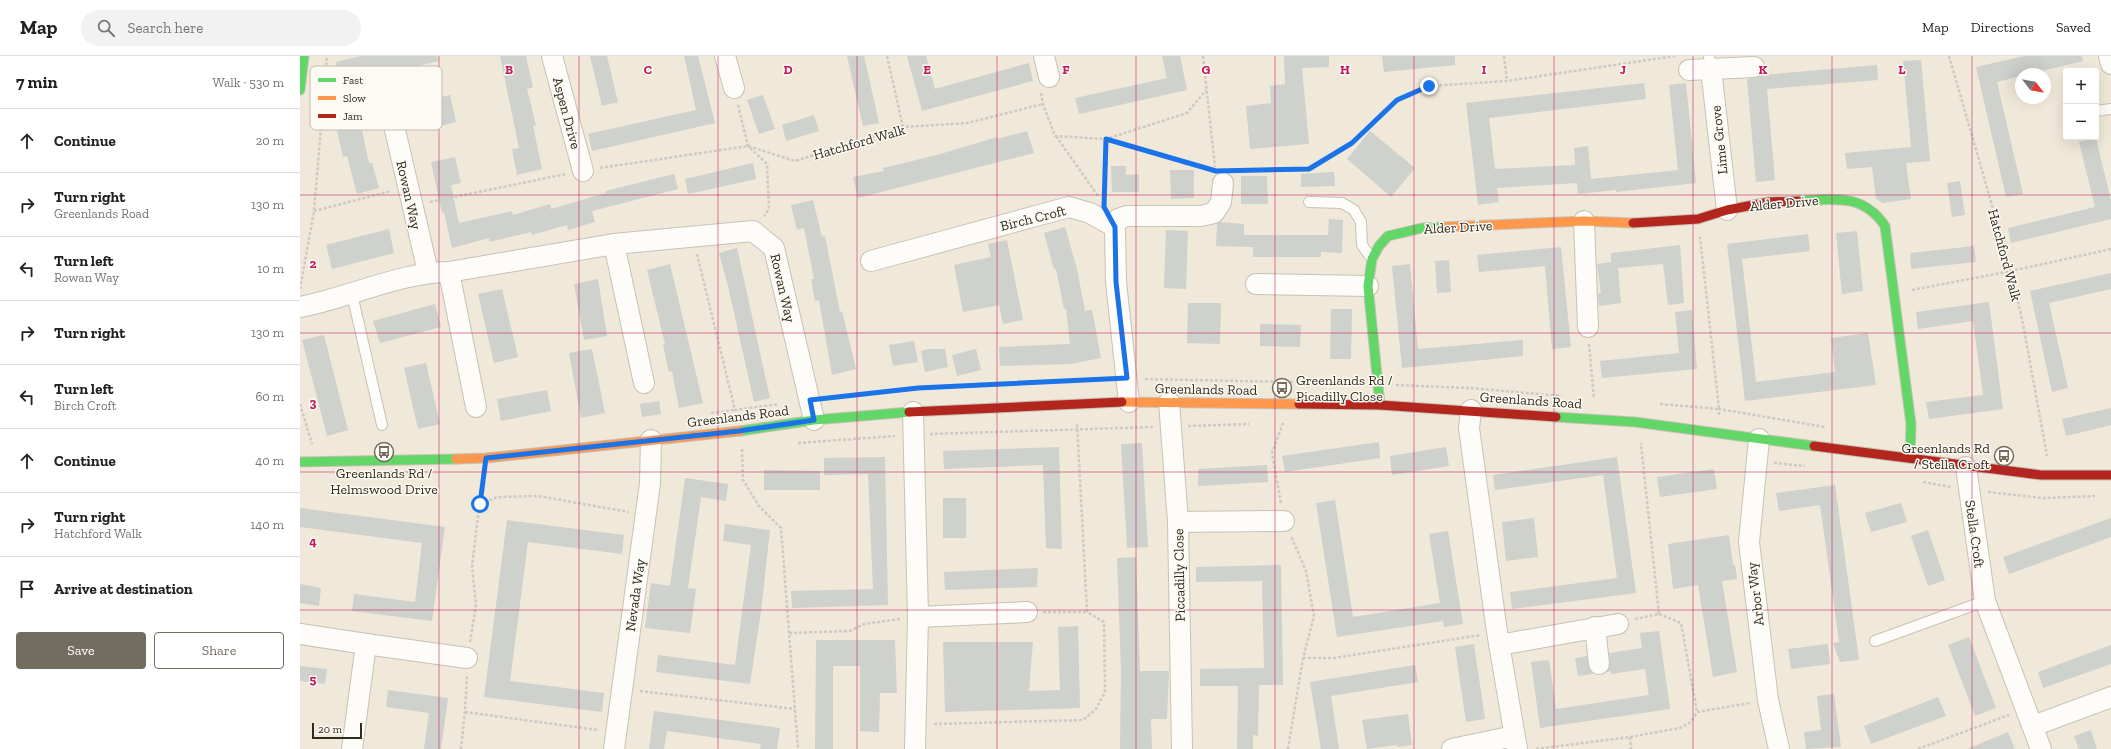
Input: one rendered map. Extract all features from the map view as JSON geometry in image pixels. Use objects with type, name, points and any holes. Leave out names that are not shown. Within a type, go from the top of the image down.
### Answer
[{"type":"street","points":[[300,90],[304,56]]},
{"type":"street","name":"Aspen Drive","points":[[552,56],[583,171]]},
{"type":"street","points":[[725,56],[734,88]]},
{"type":"street","points":[[1044,56],[1049,77]]},
{"type":"street","points":[[2109,56],[2111,64]]},
{"type":"street","points":[[1689,70],[1710,62],[1754,67]]},
{"type":"street","name":"Lime Grove","points":[[1710,62],[1727,210]]},
{"type":"street","name":"Rowan Way","points":[[395,130],[406,186],[428,272]]},
{"type":"street","points":[[1129,402],[1116,282],[1115,227],[1118,219],[1127,216],[1201,216],[1214,213],[1221,202],[1224,175]]},
{"type":"street","name":"Alder Drive","points":[[1380,405],[1368,286],[1372,259],[1379,246],[1388,236],[1422,228],[1584,221],[1647,223],[1698,219],[1727,210],[1776,202],[1845,199],[1862,204],[1877,214],[1885,226],[1911,424],[1910,458]]},
{"type":"street","name":"Birch Croft","points":[[871,261],[1069,207],[1090,213],[1115,227]]},
{"type":"street","points":[[1584,221],[1588,327]]},
{"type":"street","points":[[300,307],[428,272],[449,272],[614,244],[753,232]]},
{"type":"street","name":"Rowan Way","points":[[753,232],[774,248],[814,420]]},
{"type":"street","points":[[614,244],[644,383]]},
{"type":"street","points":[[449,272],[476,407]]},
{"type":"street","points":[[1256,284],[1368,286]]},
{"type":"street","name":"Greenlands Road","points":[[300,462],[486,458],[739,431],[814,420],[913,412],[1129,402],[1169,402],[1380,405],[1635,422],[1966,466],[2041,474],[2111,475]]},
{"type":"street","name":"Piccadilly Close","points":[[1169,402],[1178,522],[1182,749]]},
{"type":"street","points":[[1452,749],[1516,743],[1498,638],[1469,428],[1471,410]]},
{"type":"street","points":[[913,412],[918,617],[915,749]]},
{"type":"street","name":"Arbor Way","points":[[1758,439],[1748,542],[1768,700],[1779,749]]},
{"type":"street","name":"Nevada Way","points":[[615,741],[650,483],[651,440]]},
{"type":"street","name":"Stella Croft","points":[[1966,466],[1985,601],[2041,749]]},
{"type":"street","points":[[1178,522],[1284,521]]},
{"type":"street","points":[[918,617],[1027,612]]},
{"type":"street","points":[[1498,638],[1618,624]]},
{"type":"street","points":[[1595,627],[1599,664]]},
{"type":"street","points":[[300,634],[468,658]]},
{"type":"street","points":[[352,749],[366,644]]},
{"type":"street","points":[[2030,717],[2111,697]]},
{"type":"lane","points":[[2099,111],[2111,109]]},
{"type":"lane","points":[[1309,202],[1342,203],[1354,210],[1361,222],[1362,245],[1372,259]]},
{"type":"lane","points":[[352,294],[382,424]]},
{"type":"lane","points":[[1875,641],[1985,601]]},
{"type":"path","points":[[326,66],[327,56]]},
{"type":"path","points":[[887,56],[903,127]]},
{"type":"path","points":[[1203,56],[1206,90],[1224,175]]},
{"type":"path","points":[[1504,56],[1507,81]]},
{"type":"path","points":[[1055,136],[1106,139],[1224,175],[1309,169],[1352,143],[1397,100],[1429,86],[1507,81],[1675,56]]},
{"type":"path","name":"Hatchford Walk","points":[[1949,56],[2011,271],[2023,324],[2047,456]]},
{"type":"path","points":[[1049,77],[1041,91],[1042,104],[1055,136],[1090,183],[1104,207],[1106,139]]},
{"type":"path","points":[[734,88],[748,146],[767,164],[769,209],[753,232]]},
{"type":"path","points":[[1106,139],[1187,113],[1206,90]]},
{"type":"path","name":"Hatchford Walk","points":[[748,146],[795,161],[903,127],[967,123],[1042,104]]},
{"type":"path","points":[[300,289],[314,211],[321,130]]},
{"type":"path","points":[[314,211],[406,186]]},
{"type":"path","points":[[1657,404],[1719,409],[1698,219]]},
{"type":"path","points":[[693,236],[734,410],[918,388],[1127,378],[1338,383]]},
{"type":"path","points":[[1894,293],[2011,271],[2111,249]]},
{"type":"path","points":[[1588,327],[1594,399]]},
{"type":"path","points":[[1378,384],[1470,388],[1563,396]]},
{"type":"path","points":[[1586,398],[1602,400]]},
{"type":"path","points":[[300,404],[317,461]]},
{"type":"path","points":[[1076,405],[1087,612]]},
{"type":"path","points":[[1276,423],[1291,423]]},
{"type":"path","points":[[1283,423],[1272,452],[1284,521],[1306,571],[1314,616],[1303,658],[1288,749]]},
{"type":"path","points":[[796,444],[914,434],[1253,424]]},
{"type":"path","points":[[1648,444],[1641,444],[1659,614]]},
{"type":"path","points":[[734,449],[749,447]]},
{"type":"path","points":[[742,448],[743,480],[759,506],[781,528],[798,749]]},
{"type":"path","points":[[461,749],[468,658],[476,605],[472,566],[486,458]]},
{"type":"path","points":[[480,504],[497,498],[538,496],[646,515]]},
{"type":"path","points":[[916,725],[1083,720],[1096,709],[1105,692],[1104,622],[1087,612],[1027,612]]},
{"type":"path","points":[[1536,749],[1630,737],[1680,728],[1691,722],[1697,712],[1681,623],[1659,614],[1618,624]]},
{"type":"path","points":[[789,633],[850,631],[864,624],[918,617]]},
{"type":"path","points":[[1303,658],[1334,658],[1498,638]]},
{"type":"path","points":[[622,689],[795,708]]},
{"type":"path","points":[[1697,712],[1768,700]]},
{"type":"path","points":[[465,712],[615,741]]},
{"type":"path","points":[[1918,749],[2030,717]]},
{"type":"path","points":[[1630,737],[1631,749]]},
{"type":"building","points":[[361,56],[437,56],[438,61],[418,66],[337,66],[336,62]]},
{"type":"building","points":[[500,56],[526,56],[533,87],[527,89],[536,125],[533,126],[542,169],[517,175],[512,149],[519,148]]},
{"type":"building","points":[[590,56],[607,56],[618,102],[602,106]]},
{"type":"building","points":[[684,56],[698,56],[715,123],[592,151],[588,134],[696,110]]},
{"type":"building","points":[[847,56],[864,56],[879,123],[863,126]]},
{"type":"building","points":[[907,56],[926,56],[935,89],[1029,63],[1033,81],[922,111]]},
{"type":"building","points":[[1162,56],[1180,56],[1187,90],[1079,114],[1075,98],[1167,78]]},
{"type":"building","points":[[1284,56],[1329,56],[1329,67],[1302,68],[1309,144],[1250,149],[1246,106],[1271,103],[1270,86],[1285,84]]},
{"type":"building","points":[[1382,56],[1455,56],[1455,65],[1384,72]]},
{"type":"building","points":[[2024,56],[2082,56],[2083,61],[2051,69],[2015,68],[2015,78],[1997,82],[2023,194],[2006,197],[1976,67]]},
{"type":"building","points":[[1921,60],[1930,161],[1906,163],[1911,199],[1883,203],[1876,199],[1872,167],[1847,169],[1845,153],[1911,147],[1903,61]]},
{"type":"building","points":[[1877,65],[1878,80],[1767,89],[1775,180],[1756,182],[1747,79],[1762,75]]},
{"type":"building","points":[[1644,83],[1646,99],[1489,118],[1495,169],[1575,165],[1574,148],[1588,146],[1591,179],[1678,170],[1669,85],[1686,83],[1696,183],[1616,192],[1616,190],[1578,194],[1577,183],[1497,188],[1499,202],[1478,205],[1466,103]]},
{"type":"building","points":[[450,95],[456,122],[442,126],[442,97]]},
{"type":"building","points":[[763,95],[775,129],[759,134],[747,100]]},
{"type":"building","points":[[814,115],[819,131],[786,141],[782,125]]},
{"type":"building","points":[[362,130],[369,163],[372,163],[379,188],[357,194],[347,156],[343,157],[337,131]]},
{"type":"building","points":[[1027,131],[1034,153],[858,198],[853,177],[884,171],[883,168],[937,155],[997,137],[997,139]]},
{"type":"building","points":[[1370,131],[1415,168],[1391,197],[1347,159]]},
{"type":"building","points":[[2096,140],[2111,201],[2111,219],[2011,243],[2008,228],[2095,207],[2079,142]]},
{"type":"building","points":[[455,157],[461,183],[451,185],[459,223],[512,211],[513,215],[550,204],[551,209],[606,193],[606,191],[674,174],[678,189],[592,211],[595,222],[568,230],[567,225],[532,235],[531,232],[490,242],[489,238],[452,248],[444,212],[442,213],[431,162]]},
{"type":"building","points":[[753,163],[756,179],[688,194],[685,179]]},
{"type":"building","points":[[1111,166],[1126,166],[1126,175],[1139,174],[1139,192],[1112,192]]},
{"type":"building","points":[[1170,170],[1194,170],[1194,198],[1171,199]]},
{"type":"building","points":[[1334,172],[1335,186],[1301,187],[1301,174]]},
{"type":"building","points":[[1241,176],[1267,176],[1268,204],[1241,204]]},
{"type":"building","points":[[1960,181],[1965,215],[1952,217],[1947,183]]},
{"type":"building","points":[[813,200],[822,237],[825,236],[840,312],[842,311],[856,369],[832,375],[819,300],[815,301],[811,279],[814,279],[804,228],[797,230],[791,205]]},
{"type":"building","points":[[1329,219],[1343,220],[1342,253],[1321,252],[1321,257],[1253,257],[1253,247],[1216,246],[1217,224],[1219,222],[1244,224],[1244,235],[1328,235]]},
{"type":"building","points":[[1065,227],[1077,269],[1085,311],[1092,310],[1101,358],[1071,364],[1000,366],[999,347],[1070,344],[1066,309],[1064,309],[1056,269],[1054,269],[1044,233]]},
{"type":"building","points":[[389,229],[394,253],[332,269],[326,245]]},
{"type":"building","points":[[1166,230],[1188,231],[1186,289],[1164,288]]},
{"type":"building","points":[[1857,231],[1863,291],[1842,294],[1836,233]]},
{"type":"building","points":[[1808,234],[1810,251],[1742,259],[1756,382],[1835,372],[1831,338],[1868,333],[1876,385],[1745,401],[1727,244]]},
{"type":"building","points":[[1007,240],[1023,320],[1003,324],[999,305],[963,312],[954,265],[991,257],[988,244]]},
{"type":"building","points":[[1680,245],[1684,303],[1668,305],[1663,264],[1618,268],[1621,303],[1599,306],[1598,293],[1601,293],[1597,264],[1611,262],[1611,253]]},
{"type":"building","points":[[1974,246],[1976,262],[1911,269],[1910,253]]},
{"type":"building","points":[[1561,247],[1571,347],[1552,349],[1545,266],[1479,272],[1477,255]]},
{"type":"building","points":[[737,248],[770,398],[754,402],[728,286],[719,253]]},
{"type":"building","points":[[1449,260],[1451,292],[1437,293],[1435,261]]},
{"type":"building","points":[[670,264],[703,403],[679,408],[672,371],[669,372],[663,345],[665,344],[647,270]]},
{"type":"building","points":[[1410,264],[1418,349],[1523,340],[1523,356],[1402,368],[1392,266]]},
{"type":"building","points":[[2111,273],[2111,289],[2049,303],[2068,388],[2052,392],[2030,291]]},
{"type":"building","points":[[598,279],[607,336],[584,340],[574,284]]},
{"type":"building","points":[[502,289],[518,357],[494,363],[478,294]]},
{"type":"building","points":[[1989,302],[2003,409],[1929,419],[1926,402],[1983,395],[1973,321],[1918,329],[1916,312]]},
{"type":"building","points":[[1188,303],[1221,303],[1220,344],[1187,343]]},
{"type":"building","points":[[435,304],[441,327],[380,343],[373,321]]},
{"type":"building","points":[[1331,309],[1352,309],[1351,359],[1330,359]]},
{"type":"building","points":[[1692,310],[1697,369],[1602,378],[1600,361],[1679,353],[1675,312]]},
{"type":"building","points":[[1260,324],[1301,325],[1300,347],[1260,346]]},
{"type":"building","points":[[324,335],[348,430],[327,436],[302,340]]},
{"type":"building","points":[[914,341],[918,362],[893,366],[889,345]]},
{"type":"building","points":[[592,349],[605,413],[581,418],[569,353]]},
{"type":"building","points":[[928,349],[945,349],[948,367],[925,372],[921,351]]},
{"type":"building","points":[[976,349],[981,370],[957,376],[952,355]]},
{"type":"building","points":[[426,363],[440,424],[418,429],[404,368]]},
{"type":"building","points":[[547,390],[551,411],[501,421],[497,399]]},
{"type":"building","points":[[659,401],[661,414],[642,417],[640,404]]},
{"type":"building","points":[[2111,408],[2111,425],[2066,436],[2062,419]]},
{"type":"building","points":[[1379,442],[1380,458],[1285,472],[1282,456]]},
{"type":"building","points":[[1142,443],[1148,547],[1127,548],[1121,444]]},
{"type":"building","points":[[1059,447],[1062,549],[1046,548],[1043,465],[944,469],[943,451]]},
{"type":"building","points":[[1446,447],[1449,466],[1392,475],[1390,456]]},
{"type":"building","points":[[885,457],[888,605],[792,608],[791,591],[873,589],[868,474],[824,475],[824,458]]},
{"type":"building","points":[[1617,457],[1636,593],[1512,609],[1510,592],[1617,578],[1603,475],[1495,490],[1493,475]]},
{"type":"building","points":[[1267,465],[1268,482],[1198,486],[1198,469]]},
{"type":"building","points":[[1714,469],[1717,489],[1660,497],[1657,477]]},
{"type":"building","points":[[764,470],[820,471],[820,490],[764,490]]},
{"type":"building","points":[[685,478],[728,484],[726,501],[701,497],[688,588],[696,589],[690,633],[645,628],[651,583],[670,586]]},
{"type":"building","points":[[1835,485],[1859,660],[1840,662],[1833,643],[1839,642],[1820,505],[1779,511],[1776,493]]},
{"type":"building","points":[[943,498],[966,498],[966,538],[943,538]]},
{"type":"building","points":[[1335,500],[1353,617],[1440,603],[1429,534],[1448,531],[1463,624],[1444,627],[1443,621],[1337,637],[1316,503]]},
{"type":"building","points":[[1901,503],[1907,522],[1871,532],[1865,513]]},
{"type":"building","points":[[300,508],[445,527],[432,621],[352,611],[354,594],[415,602],[422,543],[300,527]]},
{"type":"building","points":[[1534,518],[1538,557],[1506,561],[1502,522]]},
{"type":"building","points":[[2111,518],[2111,537],[2009,574],[2003,557]]},
{"type":"building","points":[[507,520],[624,535],[622,554],[528,542],[510,681],[604,693],[602,712],[484,697]]},
{"type":"building","points":[[725,524],[770,530],[761,611],[750,684],[656,672],[658,655],[735,665],[751,545],[723,541]]},
{"type":"building","points":[[1928,530],[1945,580],[1928,586],[1911,536]]},
{"type":"building","points":[[1729,535],[1733,565],[1735,565],[1737,579],[1722,581],[1737,672],[1713,677],[1698,585],[1673,589],[1668,544]]},
{"type":"building","points":[[1136,557],[1140,671],[1169,671],[1167,719],[1151,719],[1152,749],[1120,749],[1121,670],[1117,558]]},
{"type":"building","points":[[1281,565],[1283,685],[1259,685],[1258,736],[1253,735],[1253,749],[1237,749],[1238,686],[1200,686],[1200,669],[1264,668],[1262,581],[1196,582],[1196,567]]},
{"type":"building","points":[[1038,568],[1037,587],[945,590],[944,572]]},
{"type":"building","points":[[300,584],[321,588],[319,606],[300,603]]},
{"type":"building","points":[[1078,626],[1080,708],[945,712],[943,642],[1033,642],[1029,691],[1060,690],[1058,627]]},
{"type":"building","points":[[1659,631],[1670,709],[1540,728],[1531,662],[1549,660],[1556,709],[1649,695],[1645,669],[1611,674],[1611,671],[1607,672],[1610,663],[1609,653],[1642,648],[1640,633]]},
{"type":"building","points":[[1969,637],[1996,708],[1975,716],[1948,645]]},
{"type":"building","points":[[816,640],[895,640],[897,693],[880,693],[879,732],[860,731],[860,666],[833,666],[833,749],[815,749]]},
{"type":"building","points":[[1474,644],[1485,719],[1466,722],[1455,647]]},
{"type":"building","points":[[1828,644],[1830,664],[1791,669],[1788,649]]},
{"type":"building","points":[[2111,645],[2111,664],[2043,688],[2038,672]]},
{"type":"building","points":[[1587,656],[1590,670],[1593,674],[1578,676],[1575,658]]},
{"type":"building","points":[[1415,665],[1418,682],[1331,696],[1339,749],[1321,749],[1310,682]]},
{"type":"building","points":[[300,666],[327,669],[325,684],[300,681]]},
{"type":"building","points":[[388,690],[448,698],[441,749],[424,749],[429,713],[386,707]]},
{"type":"building","points":[[1834,694],[1841,747],[1806,749],[1804,732],[1821,730],[1817,696]]},
{"type":"building","points":[[1938,697],[1946,716],[1871,744],[1864,726]]},
{"type":"building","points":[[654,711],[780,728],[777,749],[760,749],[761,744],[667,731],[664,749],[649,749]]},
{"type":"building","points":[[1408,714],[1412,745],[1397,747],[1397,745],[1367,749],[1362,720]]},
{"type":"building","points":[[2091,730],[2097,749],[2079,749],[2074,736]]},
{"type":"building","points":[[2008,732],[2015,749],[1967,749]]},
{"type":"traffic: fast","points":[[300,90],[304,56]]},
{"type":"traffic: fast","points":[[1798,201],[1835,199],[1857,203],[1876,215],[1885,226],[1911,424],[1910,458]]},
{"type":"traffic: fast","points":[[1380,405],[1368,286],[1372,259],[1379,246],[1388,236],[1422,228],[1443,227]]},
{"type":"traffic: fast","points":[[740,431],[814,420],[909,412]]},
{"type":"traffic: fast","points":[[1556,417],[1635,422],[1814,446]]},
{"type":"traffic: fast","points":[[300,462],[456,459]]},
{"type":"traffic: slow","points":[[1443,227],[1584,221],[1633,223]]},
{"type":"traffic: slow","points":[[1122,402],[1299,404]]},
{"type":"traffic: slow","points":[[456,459],[486,458],[740,431]]},
{"type":"traffic: jam","points":[[1633,223],[1698,219],[1727,210],[1769,202],[1798,201]]},
{"type":"traffic: jam","points":[[909,412],[1122,402]]},
{"type":"traffic: jam","points":[[1299,404],[1380,405],[1556,417]]},
{"type":"traffic: jam","points":[[1814,446],[2041,475],[2111,475]]},
{"type":"place","name":"Greenlands Rd / Picadilly Close","points":[[1282,388]]},
{"type":"place","name":"Greenlands Rd / Helmswood Drive","points":[[384,452]]},
{"type":"place","name":"Greenlands Rd / Stella Croft","points":[[2004,456]]},
{"type":"route","points":[[480,504],[486,458],[739,431],[814,420],[810,400],[918,388],[1127,378],[1116,282],[1115,227],[1104,207],[1106,139],[1216,171],[1309,169],[1352,143],[1397,100],[1429,86]]}]
